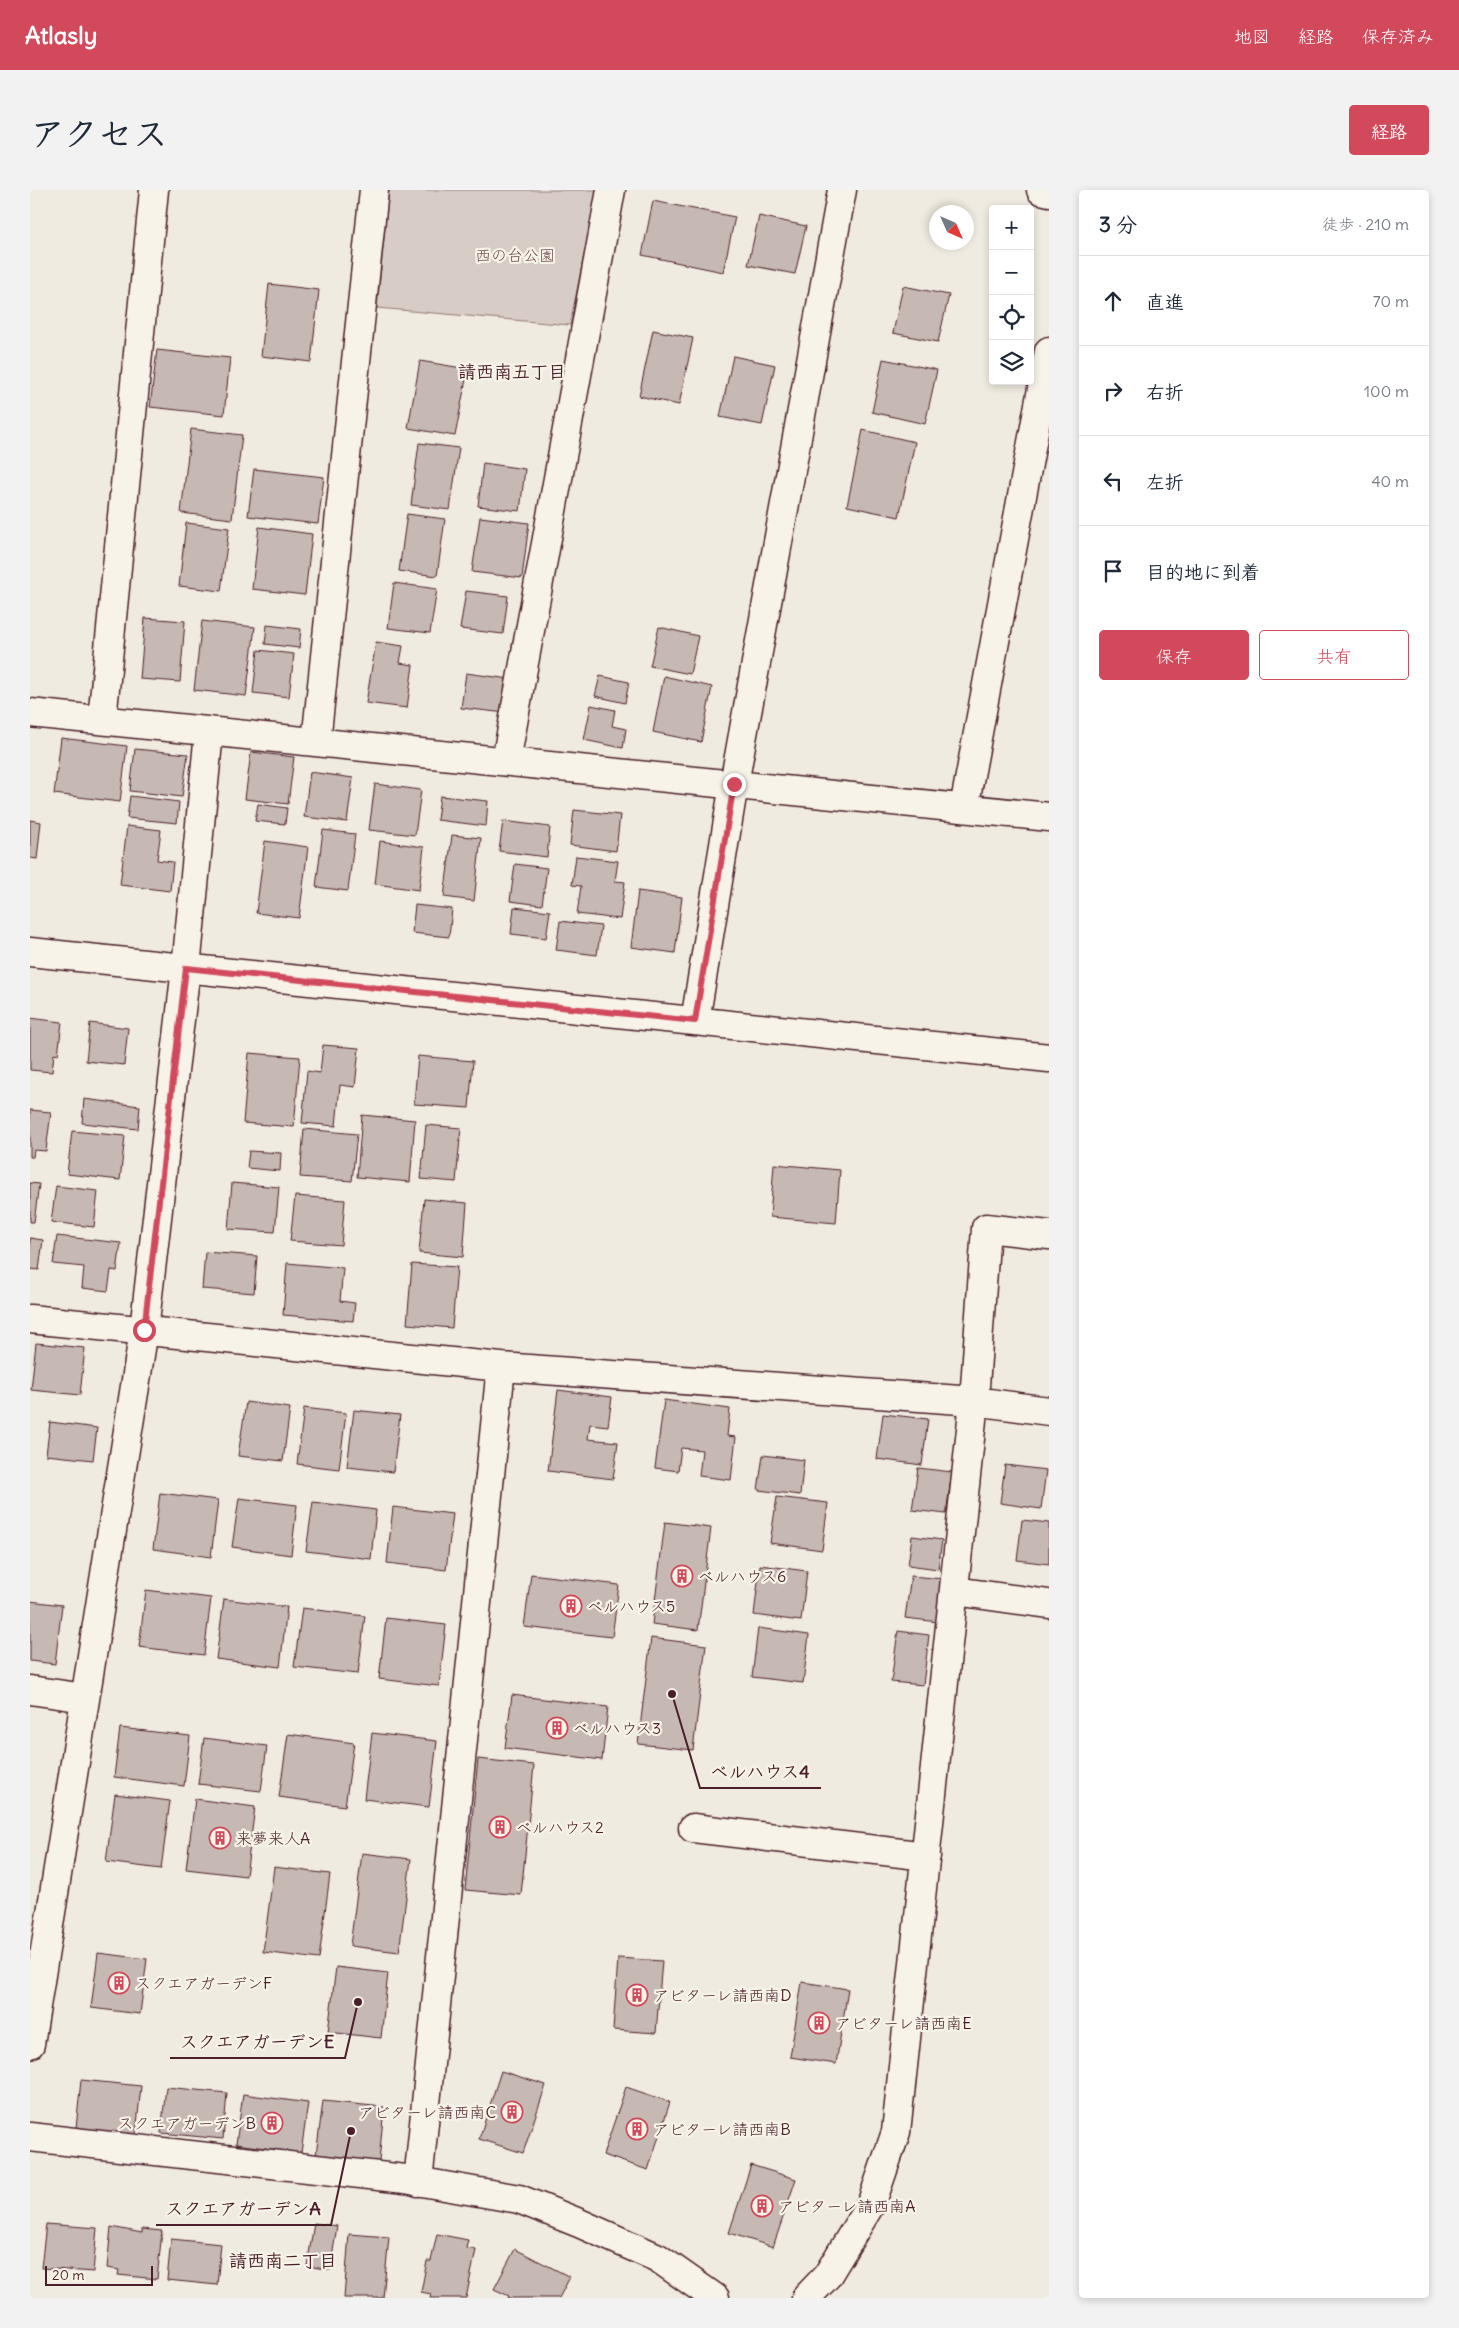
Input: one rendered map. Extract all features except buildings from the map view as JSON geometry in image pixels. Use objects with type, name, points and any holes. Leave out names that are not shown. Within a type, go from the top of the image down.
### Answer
[{"type":"street","points":[[102,720],[154,190]]},
{"type":"street","points":[[316,742],[374,190]]},
{"type":"street","points":[[506,761],[611,190]]},
{"type":"street","points":[[695,1021],[734,784],[842,190]]},
{"type":"street","points":[[1041,190],[1049,192]]},
{"type":"street","points":[[964,808],[1049,351]]},
{"type":"street","points":[[30,714],[1049,817]]},
{"type":"street","points":[[30,2044],[144,1330],[186,968],[209,732]]},
{"type":"street","points":[[30,952],[1049,1058]]},
{"type":"street","points":[[806,2298],[827,2276],[872,2202],[896,2132],[974,1401],[986,1228],[1049,1235]]},
{"type":"street","points":[[30,1319],[501,1367],[974,1401],[1049,1411]]},
{"type":"street","points":[[418,2182],[501,1367]]},
{"type":"street","points":[[955,1591],[1049,1604]]},
{"type":"street","points":[[30,1690],[85,1698]]},
{"type":"street","points":[[694,1828],[926,1856]]},
{"type":"street","points":[[30,2137],[418,2182],[519,2199],[658,2258],[715,2298]]},
{"type":"green space","name":"西の台公園","points":[[389,190],[597,190],[570,325],[377,308]]},
{"type":"place","name":"ベルハウス6","points":[[682,1576]]},
{"type":"place","name":"ベルハウス5","points":[[571,1606]]},
{"type":"place","name":"ベルハウス4","points":[[672,1694]]},
{"type":"place","name":"ベルハウス3","points":[[557,1728]]},
{"type":"place","name":"ベルハウス2","points":[[500,1827]]},
{"type":"place","name":"来夢来人A","points":[[220,1838]]},
{"type":"place","name":"スクエアガーデンF","points":[[119,1983]]},
{"type":"place","name":"アビターレ請西南D","points":[[637,1995]]},
{"type":"place","name":"スクエアガーデンE","points":[[358,2002]]},
{"type":"place","name":"アビターレ請西南E","points":[[819,2023]]},
{"type":"place","name":"アビターレ請西南C","points":[[512,2112]]},
{"type":"place","name":"スクエアガーデンB","points":[[272,2123]]},
{"type":"place","name":"アビターレ請西南B","points":[[637,2129]]},
{"type":"place","name":"スクエアガーデンA","points":[[351,2131]]},
{"type":"place","name":"アビターレ請西南A","points":[[762,2206]]},
{"type":"district","name":"請西南五丁目","points":[[512,372]]},
{"type":"district","name":"請西南二丁目","points":[[283,2261]]},
{"type":"route","points":[[144,1330],[186,968],[695,1021],[734,784]]}]
